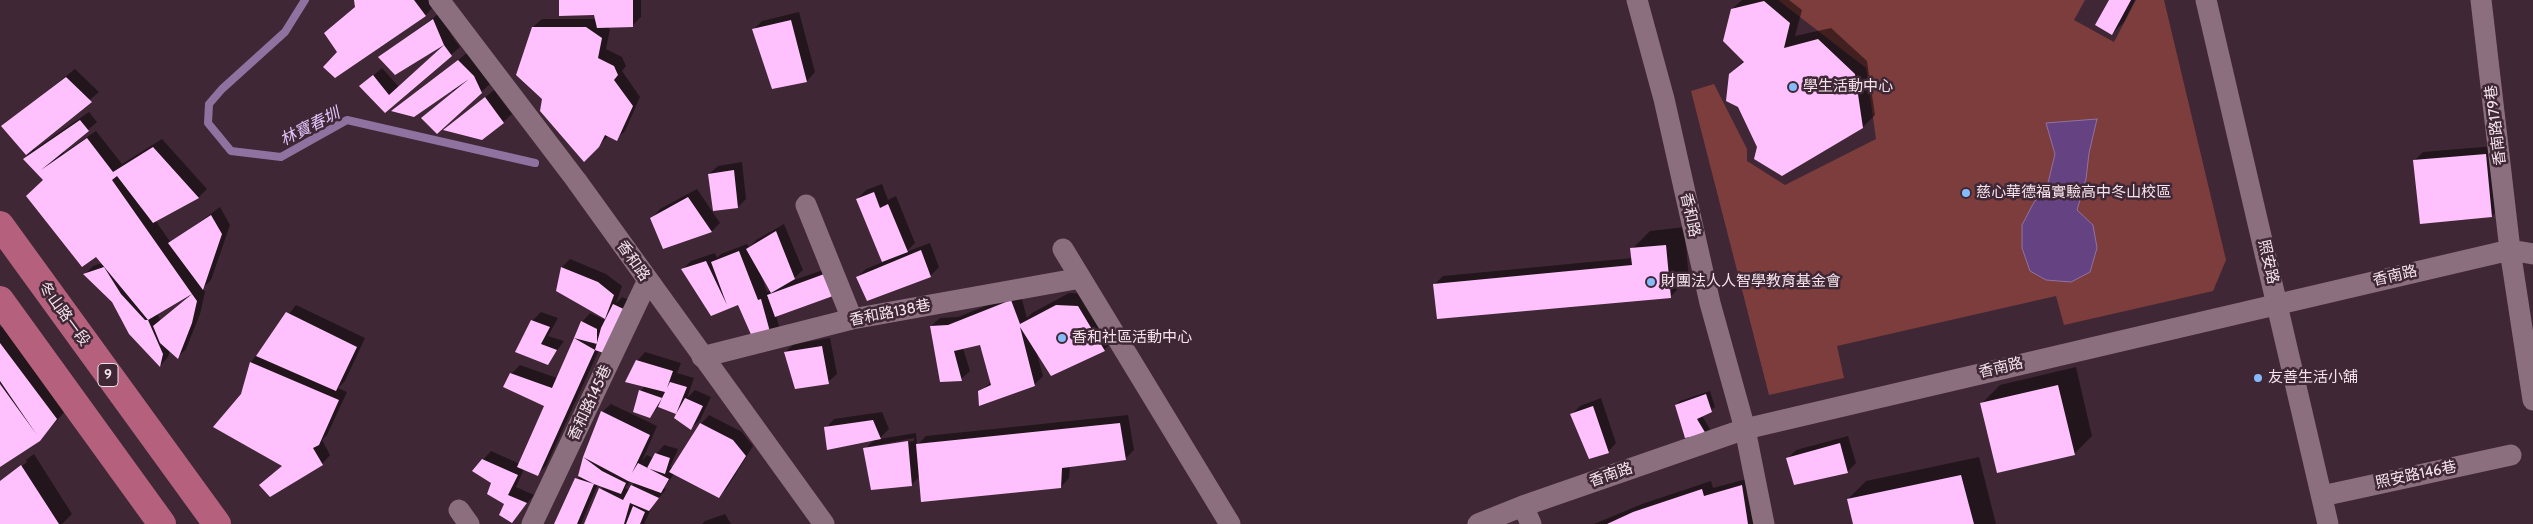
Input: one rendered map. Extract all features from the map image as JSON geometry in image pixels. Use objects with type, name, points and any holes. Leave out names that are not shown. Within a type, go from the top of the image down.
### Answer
[{"type":"main road","name":"冬山路一段","points":[[0,225],[217,524]]},
{"type":"main road","points":[[0,300],[162,524]]},
{"type":"street","name":"香和路","points":[[439,0],[576,180],[647,282],[824,524]]},
{"type":"street","name":"香和路","points":[[1637,0],[1664,99],[1710,304],[1745,429],[1764,524]]},
{"type":"street","name":"照安路","points":[[2206,0],[2328,524]]},
{"type":"street","name":"香南路179巷","points":[[2480,0],[2510,250],[2533,400]]},
{"type":"street","points":[[806,205],[852,320]]},
{"type":"street","points":[[1064,249],[1230,524]]},
{"type":"street","name":"香南路","points":[[1478,524],[1527,515],[1745,429],[2510,250],[2533,254]]},
{"type":"street","name":"香和路138巷","points":[[702,357],[852,320],[1080,278]]},
{"type":"street","name":"香和路145巷","points":[[532,524],[647,282]]},
{"type":"street","name":"照安路146巷","points":[[2322,496],[2511,455]]},
{"type":"shaded area","name":"慈心華德福實驗高中冬山校區","points":[[1778,0],[2085,0],[2074,20],[2114,42],[2136,0],[2164,0],[2226,260],[2213,291],[2064,325],[2056,296],[1837,346],[1844,378],[1769,395],[1691,91],[1714,84],[1747,149],[1747,161],[1785,185],[1876,139],[1866,68]]},
{"type":"shaded area","points":[[2097,119],[2089,153],[2086,179],[2077,210],[2093,225],[2097,248],[2090,272],[2071,282],[2046,280],[2030,271],[2022,248],[2022,225],[2033,204],[2048,183],[2055,154],[2046,123]]},
{"type":"building","points":[[354,0],[414,0],[426,16],[335,78],[323,67],[337,52],[324,33],[355,7]]},
{"type":"building","points":[[559,0],[633,0],[633,27],[597,28],[594,15],[559,16]]},
{"type":"building","points":[[2109,0],[2131,0],[2112,35],[2095,25]]},
{"type":"building","name":"學生活動中心","points":[[1764,1],[1790,23],[1784,48],[1818,39],[1855,74],[1863,128],[1782,176],[1754,159],[1757,147],[1738,107],[1726,101],[1729,74],[1744,62],[1723,41],[1731,9]]},
{"type":"building","points":[[433,19],[444,45],[395,75],[378,57]]},
{"type":"building","points":[[791,20],[807,82],[772,89],[752,29]]},
{"type":"building","points":[[532,27],[586,27],[602,38],[598,58],[614,66],[618,75],[614,80],[633,106],[617,141],[605,135],[599,147],[584,162],[540,111],[542,99],[516,75]]},
{"type":"building","points":[[444,45],[452,56],[385,113],[359,86],[373,75],[389,95]]},
{"type":"building","points":[[458,60],[474,76],[482,93],[437,134],[421,118],[469,79],[414,117],[391,111]]},
{"type":"building","points":[[66,77],[92,102],[26,155],[1,126]]},
{"type":"building","points":[[485,97],[504,123],[482,140],[443,130]]},
{"type":"building","points":[[80,120],[89,131],[41,170],[87,138],[113,172],[153,147],[199,198],[153,223],[117,176],[112,180],[192,294],[148,320],[96,257],[82,267],[26,196],[43,180],[23,159]]},
{"type":"building","points":[[2486,154],[2492,217],[2420,224],[2413,160]]},
{"type":"building","points":[[734,170],[738,208],[713,211],[708,174]]},
{"type":"building","points":[[874,192],[880,208],[888,204],[908,252],[882,262],[856,199]]},
{"type":"building","points":[[688,197],[712,232],[663,249],[650,218]]},
{"type":"building","points":[[211,215],[222,234],[203,290],[168,243]]},
{"type":"building","points":[[776,231],[795,279],[771,293],[746,249]]},
{"type":"building","points":[[1666,245],[1671,298],[1437,319],[1433,284],[1632,265],[1630,248]]},
{"type":"building","points":[[921,250],[931,277],[867,301],[856,277]]},
{"type":"building","points":[[739,251],[758,300],[761,299],[772,339],[753,339],[738,305],[711,316],[681,269],[706,261],[727,305],[711,262]]},
{"type":"building","points":[[104,267],[121,294],[145,320],[148,320],[163,354],[160,367],[129,334],[112,302],[83,274]]},
{"type":"building","points":[[561,267],[598,282],[614,295],[605,319],[556,291]]},
{"type":"building","points":[[827,273],[833,296],[775,317],[767,295]]},
{"type":"building","points":[[192,294],[197,301],[192,323],[178,359],[160,343],[153,326]]},
{"type":"building","points":[[1011,300],[1020,324],[1056,305],[1078,306],[1105,351],[1051,376],[1020,327],[1035,386],[979,406],[978,391],[991,385],[980,345],[954,351],[962,381],[940,382],[930,326],[948,325]]},
{"type":"building","points":[[613,304],[632,313],[612,356],[595,350],[601,328]]},
{"type":"building","points":[[286,312],[357,347],[336,391],[256,356]]},
{"type":"building","points":[[531,320],[550,327],[541,344],[557,350],[548,365],[515,352]]},
{"type":"building","points":[[581,321],[597,329],[597,344],[574,338]]},
{"type":"building","points":[[574,338],[595,350],[538,476],[517,467],[544,406],[503,387],[510,373],[552,388]]},
{"type":"building","points":[[0,343],[57,419],[40,441],[0,467],[0,384],[37,435],[0,381]]},
{"type":"building","points":[[822,346],[829,384],[795,389],[784,352]]},
{"type":"building","points":[[636,360],[673,371],[667,388],[670,382],[687,387],[676,414],[658,407],[665,392],[625,382]]},
{"type":"building","points":[[250,362],[339,400],[319,445],[313,448],[323,465],[270,497],[259,485],[282,466],[213,427],[241,394]]},
{"type":"building","points":[[2058,385],[2075,455],[1997,473],[1980,403]]},
{"type":"building","points":[[639,390],[662,398],[650,418],[633,412]]},
{"type":"building","points":[[1706,394],[1712,412],[1697,419],[1706,434],[1685,438],[1675,405]]},
{"type":"building","points":[[685,398],[703,406],[691,430],[674,418]]},
{"type":"building","points":[[1593,406],[1609,453],[1589,459],[1570,414]]},
{"type":"building","points":[[601,411],[650,435],[632,473],[638,463],[669,479],[661,493],[628,481],[583,457]]},
{"type":"building","points":[[873,420],[881,439],[827,450],[824,427]]},
{"type":"building","points":[[700,423],[733,440],[746,456],[719,498],[669,472]]},
{"type":"building","points":[[1120,423],[1126,460],[1062,468],[1061,488],[921,502],[916,444]]},
{"type":"building","points":[[908,441],[912,486],[871,490],[863,448]]},
{"type":"building","points":[[1840,443],[1848,473],[1794,485],[1786,458]]},
{"type":"building","points":[[655,453],[670,458],[665,474],[647,468]]},
{"type":"building","points":[[583,457],[602,471],[626,483],[621,494],[578,476]]},
{"type":"building","points":[[482,459],[518,475],[508,495],[527,503],[512,523],[499,515],[504,504],[487,494],[491,483],[472,471]]},
{"type":"building","points":[[21,465],[59,524],[0,524],[0,481]]},
{"type":"building","points":[[1961,475],[1974,524],[1853,524],[1847,499]]},
{"type":"building","points":[[575,478],[594,484],[577,524],[554,524]]},
{"type":"building","points":[[631,485],[659,498],[649,511],[630,503],[624,524],[584,524],[599,488],[623,500]]},
{"type":"building","points":[[1742,485],[1748,524],[1607,524],[1633,512],[1702,489],[1704,496]]},
{"type":"building","points":[[633,506],[645,512],[640,524],[626,524]]},
{"type":"waterway","name":"林寶春圳","points":[[305,0],[285,32],[222,89],[209,104],[208,123],[231,151],[281,157],[347,120],[535,163]]},
{"type":"place","name":"學生活動中心","points":[[1793,87]]},
{"type":"place","name":"慈心華德福實驗高中冬山校區","points":[[1966,193]]},
{"type":"place","name":"財團法人人智學教育基金會","points":[[1651,282]]},
{"type":"place","name":"香和社區活動中心","points":[[1062,338]]},
{"type":"place","name":"友善生活小舖","points":[[2258,378]]}]
